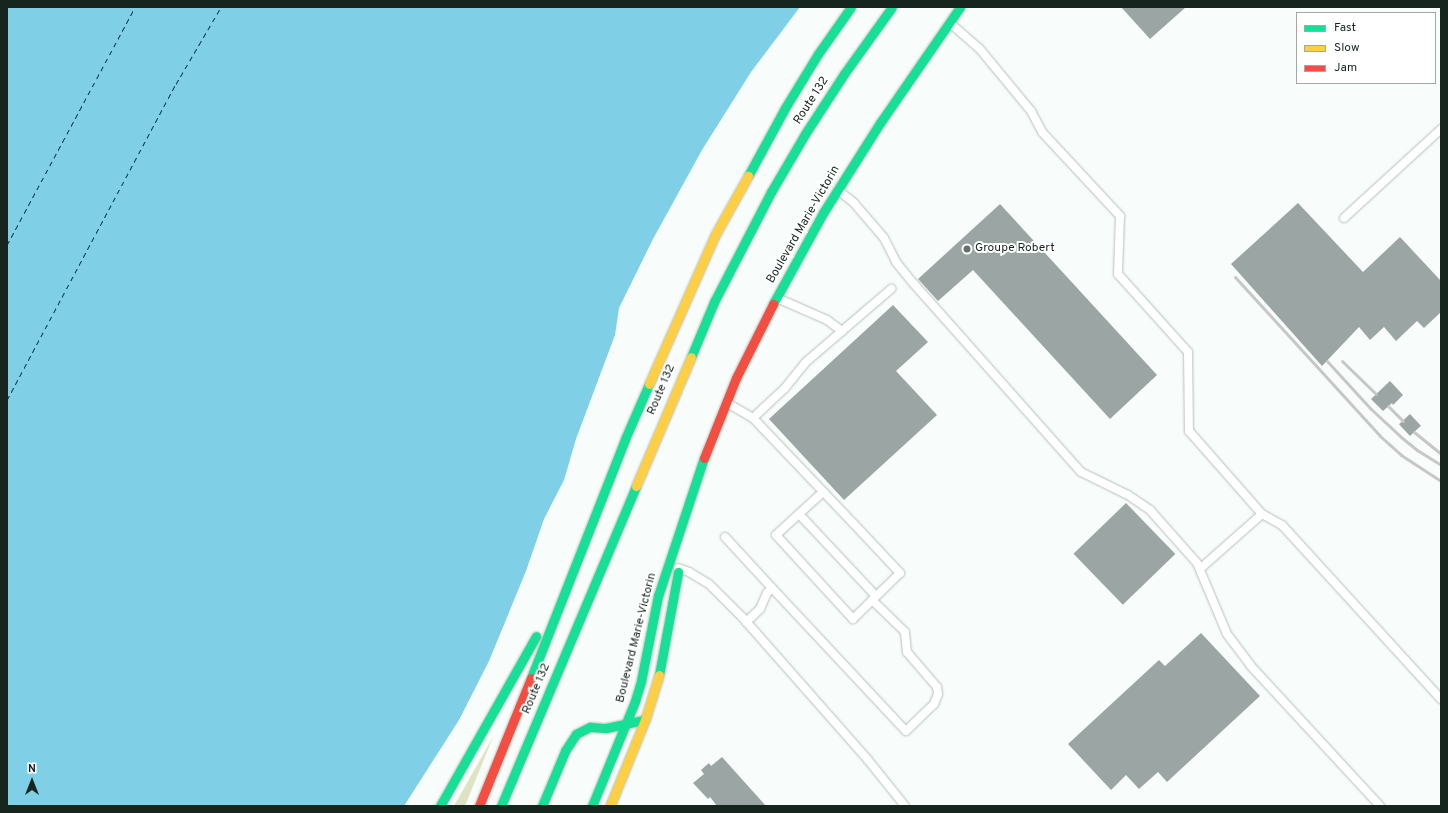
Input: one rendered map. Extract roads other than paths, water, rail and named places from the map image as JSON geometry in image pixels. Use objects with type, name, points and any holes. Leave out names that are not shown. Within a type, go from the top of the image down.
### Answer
[{"type":"main road","name":"Route 132","points":[[479,806],[512,727],[569,578],[625,439],[715,235],[785,108],[818,54],[851,7]]},
{"type":"main road","name":"Route 132","points":[[501,806],[697,337],[734,261],[771,192],[805,134],[844,74],[892,7]]},
{"type":"main road","name":"Boulevard Marie-Victorin","points":[[592,806],[635,701],[642,676],[658,596],[698,472],[726,402],[776,297],[837,189],[888,111],[960,7]]},
{"type":"main road","name":"Boulevard Marie-Victorin","points":[[611,802],[645,720],[663,658],[680,561],[698,472]]},
{"type":"main road","points":[[546,724],[611,545]]},
{"type":"main road","points":[[440,806],[489,716],[569,578]]},
{"type":"main road","points":[[542,806],[558,765],[572,738],[580,731],[590,727],[606,728],[645,720]]},
{"type":"main road","points":[[606,728],[619,739]]},
{"type":"lane","points":[[949,22],[979,48],[1031,111],[1042,132],[1120,216],[1118,274],[1188,352],[1189,431],[1262,514],[1282,525],[1441,699]]},
{"type":"lane","points":[[1344,218],[1441,129]]},
{"type":"lane","points":[[837,189],[854,202],[884,238],[896,262],[914,284],[1081,472],[1128,495],[1150,510],[1197,563],[1227,634],[1250,665],[1380,806]]},
{"type":"lane","points":[[753,418],[785,388],[806,362],[891,289]]},
{"type":"lane","points":[[776,297],[827,320],[842,331]]},
{"type":"lane","points":[[726,402],[753,418],[900,573],[853,618],[776,535],[823,492]]},
{"type":"lane","points":[[725,537],[906,731],[934,704],[938,694],[937,687],[907,652],[904,632],[799,514]]},
{"type":"lane","points":[[1200,569],[1262,514]]},
{"type":"lane","points":[[668,566],[680,561],[709,584],[746,622],[868,760],[904,806]]},
{"type":"lane","points":[[746,622],[760,609],[767,593],[772,588]]},
{"type":"lane","points":[[635,701],[650,706]]},
{"type":"lane","points":[[598,791],[611,802]]},
{"type":"water","points":[[7,7],[800,7],[751,72],[702,150],[653,239],[619,308],[615,335],[576,439],[564,480],[544,519],[526,571],[489,661],[459,720],[404,806],[7,806]]},
{"type":"railway","points":[[1235,277],[1380,436],[1401,455],[1441,481]]},
{"type":"railway","points":[[1327,361],[1371,409],[1401,437],[1417,450],[1441,465]]},
{"type":"railway","points":[[1342,361],[1376,394]]},
{"type":"railway","points":[[1388,406],[1403,421]]},
{"type":"railway","points":[[1414,432],[1441,454]]},
{"type":"place","name":"Groupe Robert","points":[[967,249]]}]
